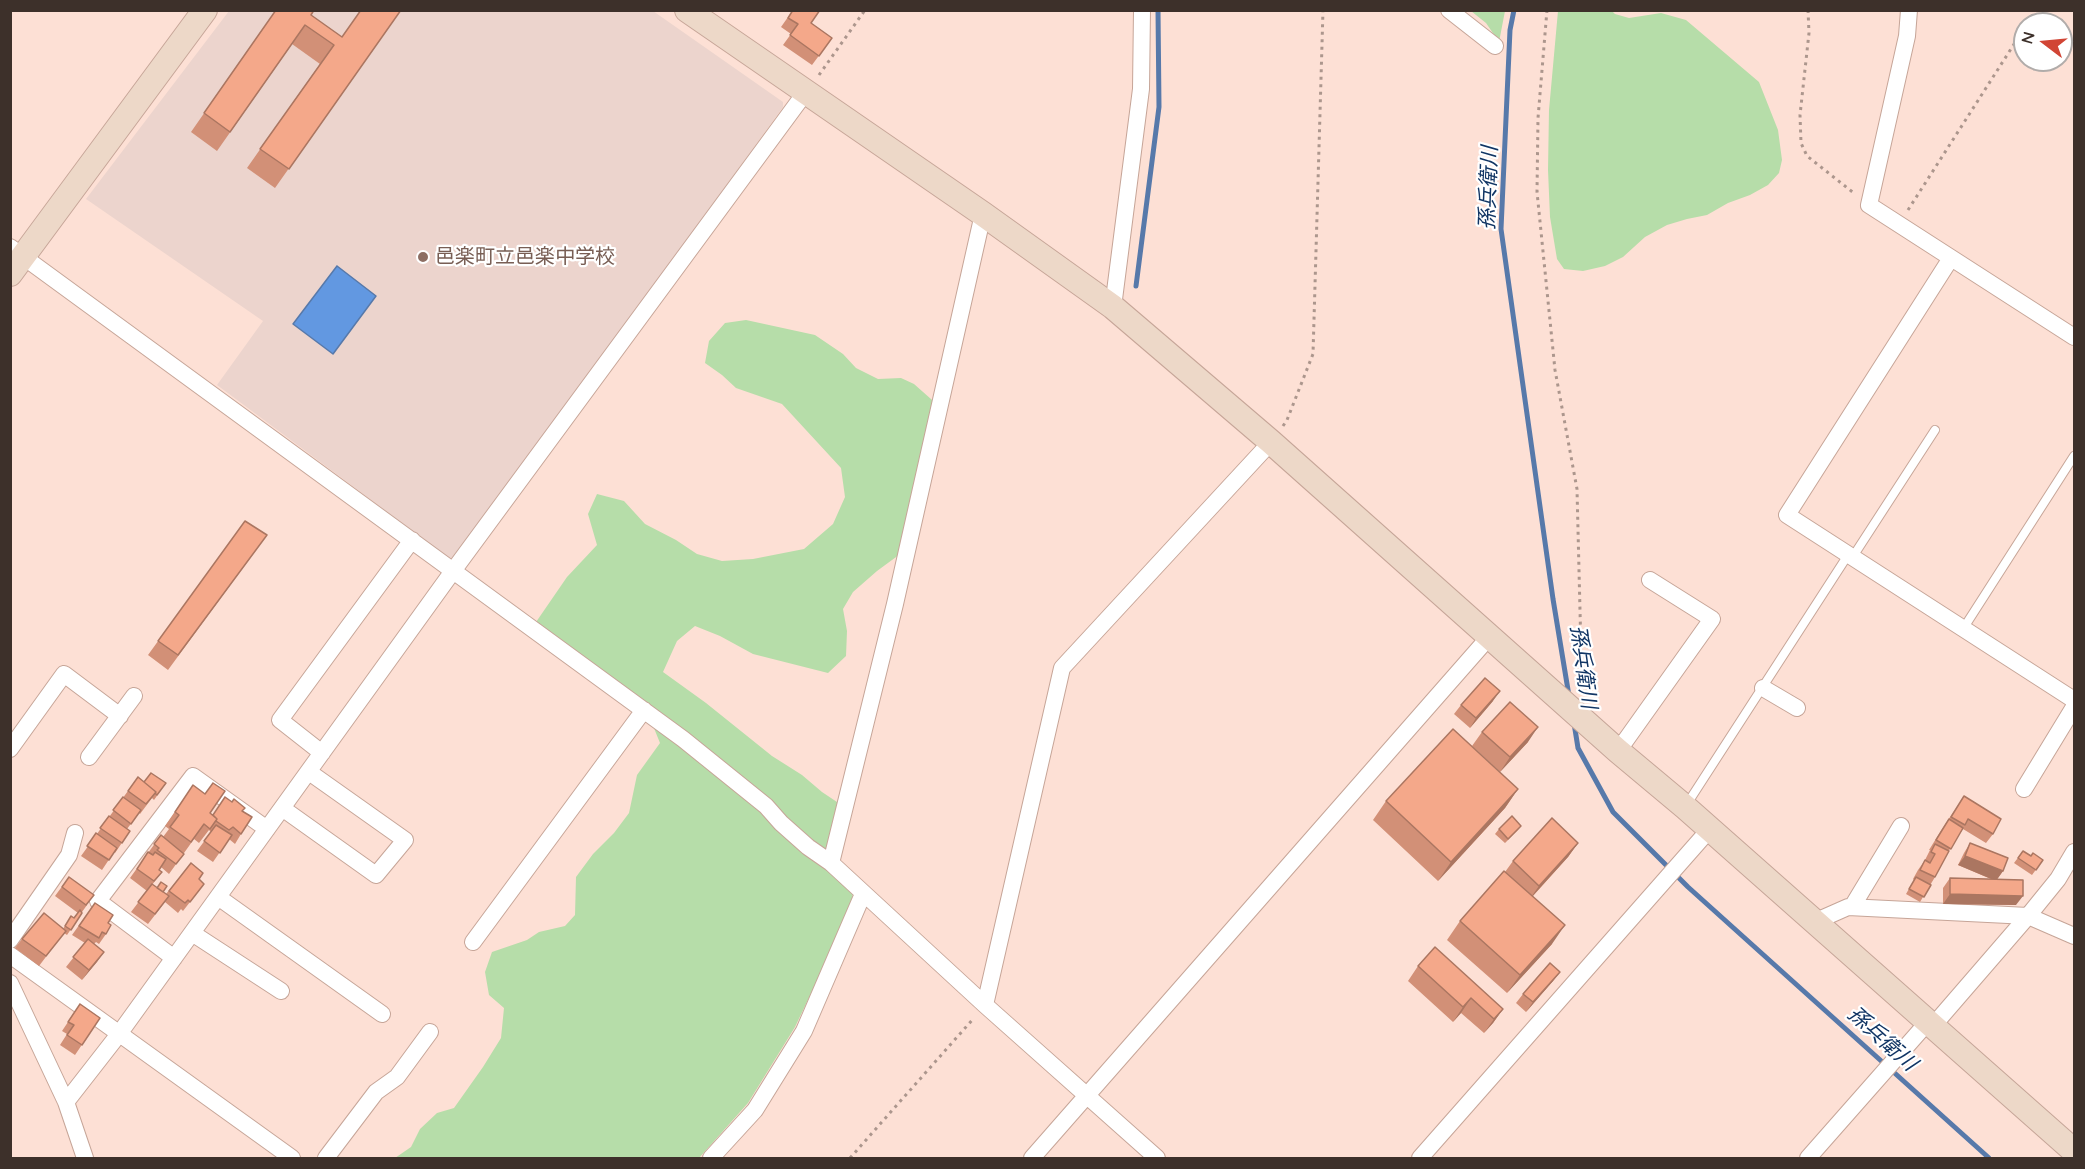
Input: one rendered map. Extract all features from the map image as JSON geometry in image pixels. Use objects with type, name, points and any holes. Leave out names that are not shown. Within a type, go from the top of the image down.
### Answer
[{"type":"street","points":[[206,10],[15,259],[412,540],[683,739],[766,806],[808,847],[831,862],[985,1005],[1157,1158]]},
{"type":"street","points":[[687,10],[983,214],[1113,308],[1271,442],[1618,751],[1685,807],[2074,1151]]},
{"type":"street","points":[[1113,308],[1142,89],[1142,10]]},
{"type":"street","points":[[1449,10],[1495,46]]},
{"type":"street","points":[[1909,10],[1907,36],[1869,205],[2074,337]]},
{"type":"street","points":[[66,1102],[119,1034],[453,571],[805,93]]},
{"type":"street","points":[[831,862],[897,593],[983,214]]},
{"type":"street","points":[[1951,258],[1786,515],[2074,700]]},
{"type":"street","points":[[985,1005],[1062,668],[1271,442]]},
{"type":"street","points":[[322,753],[280,720],[412,540]]},
{"type":"street","points":[[1618,751],[1712,619],[1650,580]]},
{"type":"street","points":[[1032,1158],[1490,636]]},
{"type":"street","points":[[10,749],[64,675],[120,716]]},
{"type":"street","points":[[1762,688],[1797,708]]},
{"type":"street","points":[[89,757],[134,696]]},
{"type":"street","points":[[2024,789],[2074,707]]},
{"type":"street","points":[[472,942],[644,710]]},
{"type":"street","points":[[282,808],[376,875],[405,840],[309,771]]},
{"type":"street","points":[[174,958],[98,901],[193,776],[267,829]]},
{"type":"street","points":[[1852,907],[1901,826]]},
{"type":"street","points":[[1420,1158],[1709,830]]},
{"type":"street","points":[[10,940],[69,855],[75,832]]},
{"type":"street","points":[[1808,1158],[2028,916],[2058,879],[2074,852]]},
{"type":"street","points":[[711,1158],[755,1110],[804,1031],[863,894]]},
{"type":"street","points":[[218,897],[382,1014]]},
{"type":"street","points":[[1814,922],[1848,907],[2028,916],[2074,936]]},
{"type":"street","points":[[192,933],[281,991]]},
{"type":"street","points":[[10,955],[292,1158]]},
{"type":"street","points":[[10,983],[66,1102],[85,1158]]},
{"type":"street","points":[[326,1158],[376,1092],[397,1077],[430,1032]]},
{"type":"street","points":[[70,1158],[78,1140]]},
{"type":"lane","points":[[1685,807],[1935,430]]},
{"type":"lane","points":[[1963,630],[2074,456]]},
{"type":"path","points":[[805,93],[865,10]]},
{"type":"path","points":[[1271,442],[1287,420],[1312,354],[1323,10]]},
{"type":"path","points":[[1547,10],[1538,118],[1537,192],[1555,370],[1577,489],[1583,720]]},
{"type":"path","points":[[1808,10],[1809,33],[1800,115],[1801,143],[1807,156],[1869,205]]},
{"type":"path","points":[[1899,225],[2013,46]]},
{"type":"path","points":[[850,1158],[985,1005]]},
{"type":"shaded area","name":"邑楽町立邑楽中学校","points":[[229,11],[653,11],[783,102],[783,107],[459,557],[449,558],[217,385],[263,321],[86,199]]},
{"type":"green space","points":[[1471,11],[1505,11],[1499,42],[1486,23]]},
{"type":"green space","points":[[1558,11],[1612,11],[1629,18],[1661,13],[1686,20],[1759,82],[1778,130],[1782,160],[1779,173],[1768,185],[1707,215],[1667,225],[1645,237],[1623,257],[1605,266],[1583,271],[1564,269],[1557,259],[1550,217],[1548,170],[1549,110]]},
{"type":"green space","points":[[746,320],[815,335],[843,354],[856,368],[878,379],[901,378],[914,384],[940,407],[907,549],[853,592],[843,609],[847,631],[846,656],[828,673],[753,654],[720,636],[695,626],[677,641],[663,672],[772,756],[840,804],[823,866],[853,892],[851,909],[795,1027],[748,1103],[699,1158],[395,1158],[411,1147],[420,1129],[437,1113],[454,1108],[501,1038],[504,1008],[489,995],[485,972],[492,952],[527,940],[539,932],[565,926],[575,915],[576,877],[629,813],[637,775],[660,743],[643,701],[534,625],[567,577],[597,545],[588,514],[597,494],[624,501],[645,524],[697,554],[722,561],[753,559],[804,549],[833,524],[845,497],[841,468],[782,404],[736,388],[705,363],[709,341],[725,323]]},
{"type":"water","points":[[337,266],[376,296],[333,354],[293,324]]},
{"type":"building","points":[[276,10],[314,10],[311,15],[342,37],[361,10],[401,10],[289,169],[260,149],[334,45],[305,25],[230,132],[204,113]]},
{"type":"building","points":[[793,10],[820,10],[811,23],[832,38],[819,56],[790,35],[798,24],[788,18]]},
{"type":"building","points":[[245,521],[267,535],[178,655],[158,641]]},
{"type":"building","points":[[1485,678],[1500,691],[1476,718],[1461,705]]},
{"type":"building","points":[[1510,702],[1538,727],[1510,757],[1482,732]]},
{"type":"building","points":[[1453,729],[1518,789],[1451,862],[1386,801]]},
{"type":"building","points":[[151,773],[166,783],[157,795],[144,782]]},
{"type":"building","points":[[138,777],[156,792],[146,804],[128,791]]},
{"type":"building","points":[[213,783],[225,791],[210,813],[217,819],[210,829],[204,824],[191,842],[170,827],[179,815],[175,812],[193,785],[205,794]]},
{"type":"building","points":[[1964,796],[2001,819],[1993,834],[1968,819],[1965,825],[1951,817]]},
{"type":"building","points":[[123,797],[141,810],[131,824],[113,810]]},
{"type":"building","points":[[225,797],[232,802],[234,799],[245,808],[242,811],[252,817],[241,834],[233,827],[229,830],[216,821],[213,815]]},
{"type":"building","points":[[109,816],[130,831],[122,843],[100,828]]},
{"type":"building","points":[[1512,816],[1521,826],[1508,839],[1499,829]]},
{"type":"building","points":[[1552,818],[1578,843],[1539,886],[1513,861]]},
{"type":"building","points":[[1949,819],[1963,828],[1951,849],[1936,840]]},
{"type":"building","points":[[216,825],[232,835],[220,853],[204,841]]},
{"type":"building","points":[[96,833],[117,848],[109,860],[87,846]]},
{"type":"building","points":[[161,835],[184,854],[176,864],[157,850],[159,848],[154,844]]},
{"type":"building","points":[[1970,843],[2008,858],[2003,871],[1965,856]]},
{"type":"building","points":[[1935,844],[1949,851],[1935,877],[1920,870],[1925,860],[1930,863],[1935,854],[1931,852]]},
{"type":"building","points":[[2023,851],[2031,856],[2033,853],[2043,860],[2036,870],[2018,858]]},
{"type":"building","points":[[148,852],[153,855],[155,852],[166,859],[159,870],[162,872],[154,881],[137,869]]},
{"type":"building","points":[[191,863],[203,873],[199,879],[204,884],[190,902],[188,900],[185,903],[169,891]]},
{"type":"building","points":[[1504,871],[1565,925],[1520,975],[1460,921]]},
{"type":"building","points":[[69,877],[94,895],[86,905],[62,887]]},
{"type":"building","points":[[1916,877],[1931,885],[1924,897],[1909,889]]},
{"type":"building","points":[[1950,878],[2023,880],[2023,896],[1950,894]]},
{"type":"building","points":[[161,882],[167,886],[163,892],[157,888]]},
{"type":"building","points":[[152,884],[169,896],[155,914],[138,902]]},
{"type":"building","points":[[95,903],[113,915],[108,923],[111,925],[106,934],[102,932],[99,938],[79,926]]},
{"type":"building","points":[[80,910],[82,913],[71,930],[65,926],[71,916],[74,918]]},
{"type":"building","points":[[44,913],[66,931],[46,956],[22,939]]},
{"type":"building","points":[[88,939],[104,952],[89,970],[73,957]]},
{"type":"building","points":[[1435,947],[1503,1009],[1494,1019],[1471,998],[1463,1007],[1418,966]]},
{"type":"building","points":[[1550,963],[1560,972],[1533,1002],[1523,994]]},
{"type":"building","points":[[80,1004],[100,1018],[82,1045],[67,1035],[74,1025],[68,1022]]},
{"type":"waterway","points":[[1136,286],[1159,107],[1158,10]]},
{"type":"waterway","name":"孫兵衛川","points":[[1514,10],[1510,30],[1501,229],[1553,599],[1569,696]]},
{"type":"waterway","name":"孫兵衛川","points":[[1574,723],[1578,748],[1613,812],[1688,887],[1989,1158]]},
{"type":"place","name":"邑楽町立邑楽中学校","points":[[423,257]]}]
